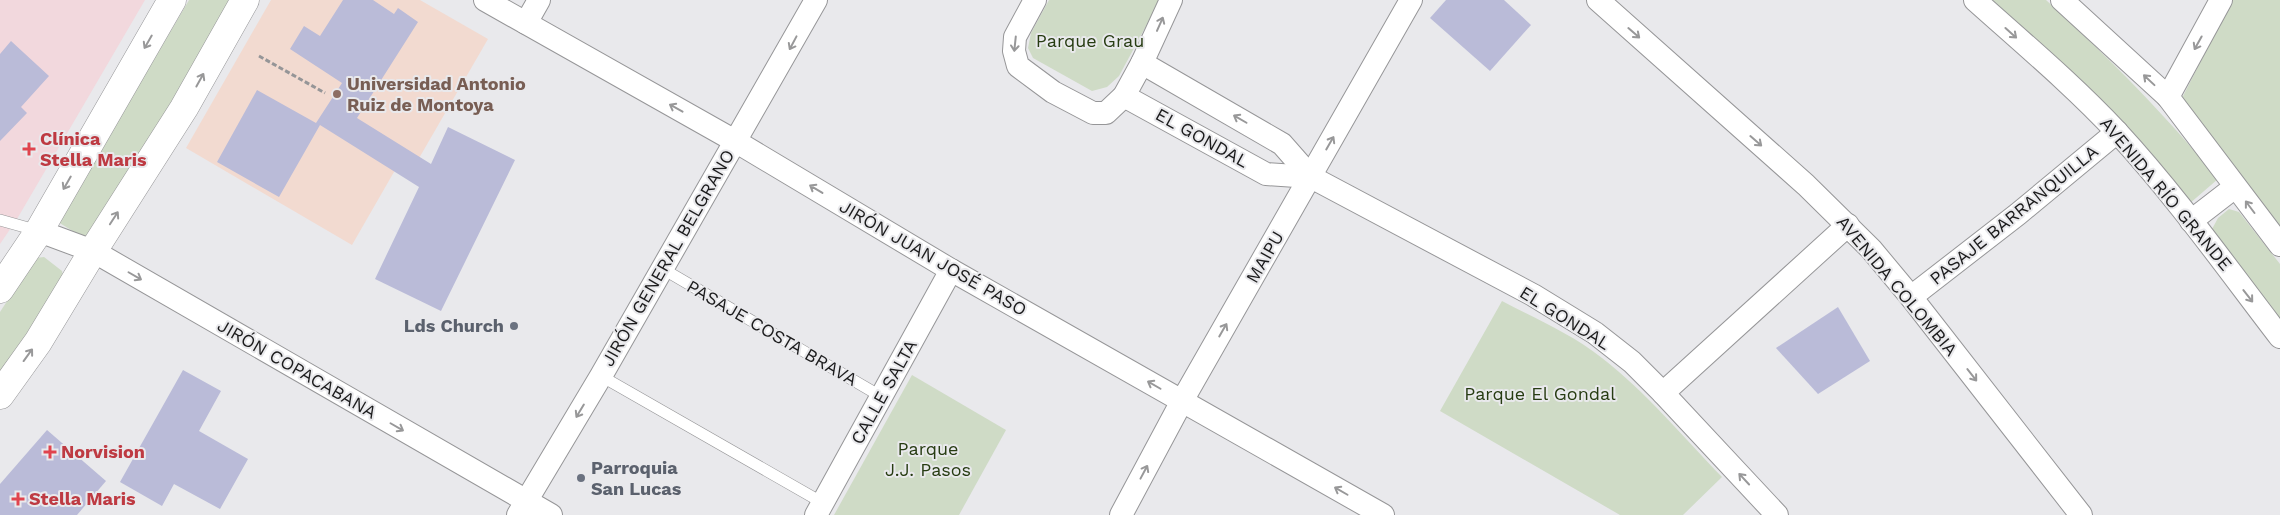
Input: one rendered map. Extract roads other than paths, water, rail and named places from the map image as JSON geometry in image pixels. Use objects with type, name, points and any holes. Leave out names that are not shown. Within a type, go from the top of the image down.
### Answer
[{"type":"street","points":[[0,289],[39,231],[172,0]]},
{"type":"street","points":[[0,395],[38,342],[92,251],[184,108],[245,0]]},
{"type":"street","name":"JIRÓN JUAN JOSÉ PASO","points":[[485,0],[735,141],[951,270],[1383,515]]},
{"type":"street","points":[[526,23],[539,0]]},
{"type":"street","name":"JIRÓN GENERAL BELGRANO","points":[[522,508],[602,376],[816,0]]},
{"type":"street","points":[[1035,0],[1015,37],[1014,51],[1018,66],[1053,92],[1093,113],[1106,113],[1124,96],[1142,63],[1171,0]]},
{"type":"street","name":"MAIPU","points":[[1122,515],[1182,401],[1411,0]]},
{"type":"street","name":"AVENIDA COLOMBIA","points":[[1598,0],[1806,185],[1848,225],[1911,297],[2081,515]]},
{"type":"street","name":"AVENIDA RÍO GRANDE","points":[[1975,0],[2059,76],[2117,132],[2191,221],[2280,337]]},
{"type":"street","points":[[2062,0],[2168,97],[2280,245]]},
{"type":"street","points":[[2168,97],[2221,0]]},
{"type":"street","name":"EL GONDAL","points":[[1142,63],[1282,144],[1311,176],[1533,295],[1595,333],[1632,362],[1777,515]]},
{"type":"street","name":"EL GONDAL","points":[[1124,96],[1266,174],[1311,176]]},
{"type":"street","name":"PASAJE BARRANQUILLA","points":[[1911,297],[2018,214],[2117,132]]},
{"type":"street","points":[[2191,221],[2235,187]]},
{"type":"street","points":[[1663,393],[1848,225]]},
{"type":"street","name":"JIRÓN COPACABANA","points":[[39,231],[92,251],[522,508],[551,515]]},
{"type":"street","name":"CALLE SALTA","points":[[820,509],[951,270]]},
{"type":"lane","points":[[0,220],[39,231]]},
{"type":"lane","name":"PASAJE COSTA BRAVA","points":[[663,269],[882,397]]},
{"type":"lane","points":[[602,376],[820,509]]},
{"type":"place","name":"Universidad Antonio Ruiz de Montoya","points":[[337,94]]},
{"type":"place","name":"Clínica Stella Maris","points":[[29,149]]},
{"type":"place","name":"Lds Church","points":[[514,326]]},
{"type":"place","name":"Norvision","points":[[50,452]]},
{"type":"place","name":"Parroquia San Lucas","points":[[581,478]]},
{"type":"place","name":"Stella Maris","points":[[18,499]]},
{"type":"park label","name":"Parque Grau","points":[[1090,41]]},
{"type":"park label","name":"Parque El Gondal","points":[[1540,394]]},
{"type":"park label","name":"Parque J.J. Pasos","points":[[928,459]]}]
